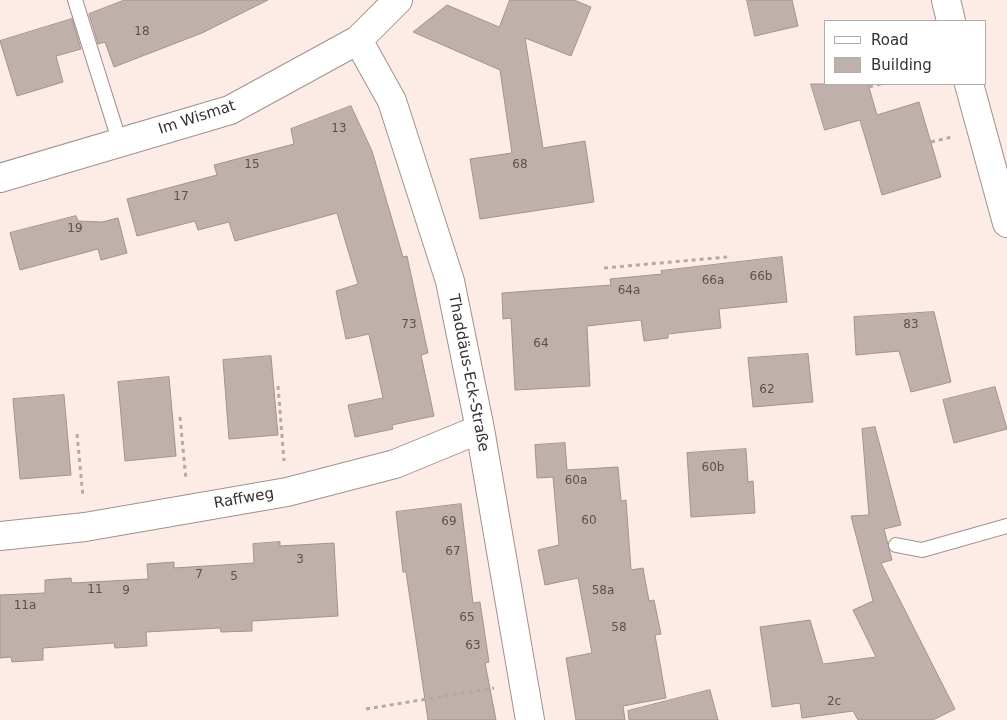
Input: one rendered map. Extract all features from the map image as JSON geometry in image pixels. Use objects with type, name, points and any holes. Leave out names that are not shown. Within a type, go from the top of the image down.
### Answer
[{"type":"street","name":"Im Wismat","points":[[0,178],[230,110],[358,40],[398,0]]},
{"type":"street","points":[[946,0],[951,20]]},
{"type":"street","name":"Thaddäus-Eck-Straße","points":[[358,40],[392,101],[450,281],[480,429],[530,720]]},
{"type":"street","points":[[969,85],[1007,223]]},
{"type":"street","name":"Raffweg","points":[[0,536],[85,527],[287,492],[395,464],[480,429]]},
{"type":"lane","points":[[75,0],[120,143]]},
{"type":"lane","points":[[896,545],[922,550],[1007,526]]},
{"type":"path","points":[[869,87],[876,85]]},
{"type":"path","points":[[604,268],[727,257]]},
{"type":"path","points":[[278,386],[287,492]]},
{"type":"path","points":[[180,417],[189,508]]},
{"type":"path","points":[[77,434],[85,527]]},
{"type":"path","points":[[366,708],[524,683]]},
{"type":"building","points":[[125,0],[268,0],[202,33],[114,67],[105,42],[98,44],[89,14]]},
{"type":"building","points":[[510,0],[574,0],[591,7],[571,56],[525,38],[543,148],[585,141],[594,202],[480,219],[470,159],[512,153],[500,70],[413,32],[447,5],[499,27]]},
{"type":"building","points":[[747,0],[792,0],[798,26],[755,36]]},
{"type":"building","points":[[72,19],[81,49],[56,56],[63,82],[17,96],[0,41]]},
{"type":"building","points":[[811,84],[868,85],[877,115],[919,102],[941,177],[882,195],[860,120],[825,130]]},
{"type":"building","points":[[351,106],[372,151],[403,257],[407,256],[428,353],[421,355],[434,416],[392,425],[393,429],[355,437],[348,405],[383,398],[369,334],[346,339],[336,291],[358,284],[337,213],[235,241],[229,222],[198,230],[195,221],[137,236],[127,199],[217,175],[214,165],[294,144],[291,129]]},
{"type":"building","points":[[76,216],[78,221],[102,222],[118,218],[127,253],[101,260],[98,249],[20,270],[10,233]]},
{"type":"building","points":[[782,257],[787,302],[719,309],[721,328],[668,334],[668,338],[644,341],[641,320],[587,326],[590,386],[515,390],[511,318],[503,319],[502,293],[611,285],[610,279],[662,274],[661,271]]},
{"type":"building","points":[[934,312],[951,382],[911,392],[899,351],[856,355],[854,317]]},
{"type":"building","points":[[808,354],[813,402],[753,407],[748,358]]},
{"type":"building","points":[[271,356],[278,435],[229,439],[223,360]]},
{"type":"building","points":[[169,377],[176,456],[125,461],[118,382]]},
{"type":"building","points":[[995,387],[1007,429],[954,443],[943,400]]},
{"type":"building","points":[[64,395],[71,475],[20,479],[13,399]]},
{"type":"building","points":[[875,427],[901,525],[884,529],[892,560],[881,563],[955,709],[933,720],[858,720],[853,711],[802,718],[800,703],[772,707],[760,627],[810,620],[823,664],[876,657],[853,610],[873,601],[851,516],[869,515],[862,429]]},
{"type":"building","points":[[565,443],[567,470],[618,467],[621,501],[626,500],[631,570],[643,568],[649,601],[654,600],[661,634],[655,635],[666,698],[623,706],[625,720],[576,720],[566,658],[592,653],[578,578],[545,585],[538,550],[559,545],[553,477],[537,478],[535,445]]},
{"type":"building","points":[[746,449],[748,482],[753,481],[755,513],[691,517],[687,453]]},
{"type":"building","points":[[461,504],[473,603],[480,602],[489,662],[485,663],[496,720],[428,720],[406,572],[403,572],[396,512]]},
{"type":"building","points":[[280,542],[280,546],[334,543],[338,616],[252,621],[252,631],[221,632],[220,628],[146,632],[147,646],[115,648],[114,643],[43,648],[43,660],[12,662],[11,657],[0,658],[0,595],[45,593],[45,580],[71,578],[72,583],[148,579],[147,564],[174,562],[174,568],[254,563],[253,544]]},
{"type":"building","points":[[710,690],[718,720],[629,720],[628,711]]}]
